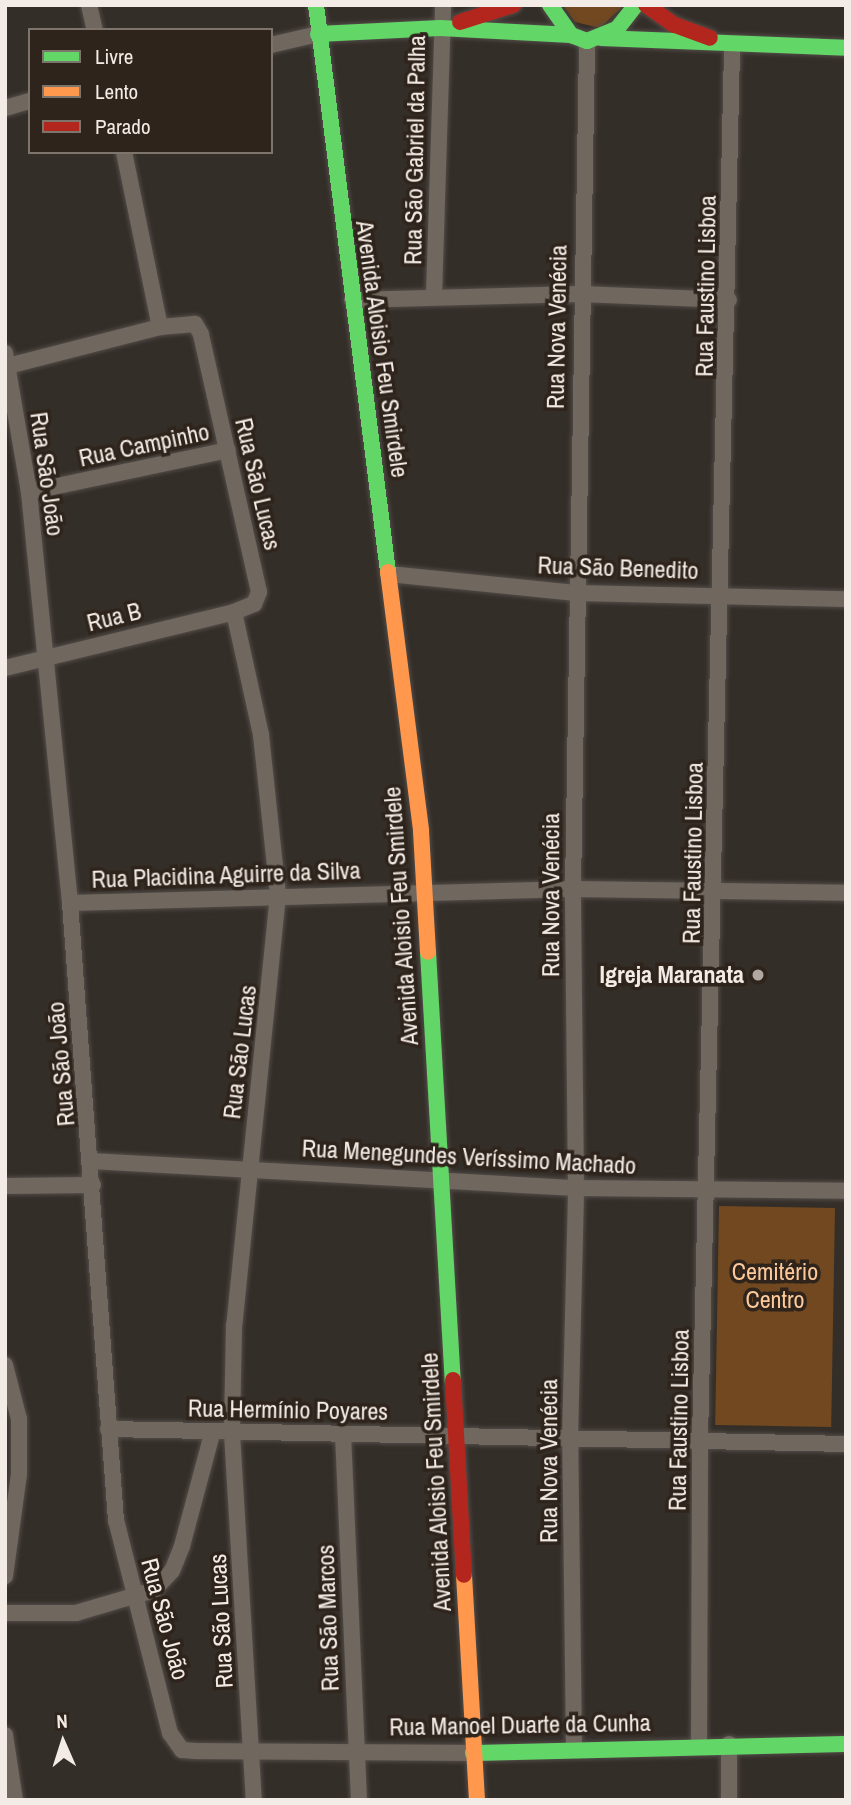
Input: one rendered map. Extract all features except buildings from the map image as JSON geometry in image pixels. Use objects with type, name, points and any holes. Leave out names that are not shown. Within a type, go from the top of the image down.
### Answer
[{"type":"street","points":[[89,5],[95,28]]},
{"type":"street","points":[[300,5],[318,34]]},
{"type":"street","name":"Avenida Aloisio Feu Smirdele","points":[[316,5],[389,574],[425,891],[477,1800]]},
{"type":"street","name":"Rua São Gabriel da Palha","points":[[434,296],[440,28],[443,5]]},
{"type":"street","points":[[440,28],[513,5]]},
{"type":"street","points":[[550,5],[586,38]]},
{"type":"street","points":[[586,38],[625,23],[636,5]]},
{"type":"street","points":[[646,5],[675,25],[732,46]]},
{"type":"street","points":[[273,45],[318,34],[440,28],[732,46],[846,48]]},
{"type":"street","name":"Rua Nova Venécia","points":[[574,1748],[569,1438],[576,1188],[573,889],[586,38]]},
{"type":"street","name":"Rua Faustino Lisboa","points":[[699,1745],[700,1439],[716,892],[732,46]]},
{"type":"street","points":[[5,108],[28,102]]},
{"type":"street","points":[[7,360],[160,327],[124,154]]},
{"type":"street","points":[[352,300],[580,294],[729,300]]},
{"type":"street","name":"Rua São Lucas","points":[[160,327],[195,324],[201,334],[258,592],[254,604],[234,611],[261,735],[278,895],[234,1325],[232,1433],[254,1800]]},
{"type":"street","name":"Rua São João","points":[[7,360],[29,492],[43,658],[70,903],[116,1520],[139,1598],[174,1744],[196,1751]]},
{"type":"street","name":"Rua Campinho","points":[[29,492],[228,450]]},
{"type":"street","name":"Rua São Benedito","points":[[389,574],[576,593],[846,598]]},
{"type":"street","name":"Rua B","points":[[5,668],[234,611]]},
{"type":"street","name":"Rua Placidina Aguirre da Silva","points":[[70,903],[278,895],[573,889],[846,893]]},
{"type":"street","name":"Rua Menegundes Veríssimo Machado","points":[[91,1161],[440,1177],[576,1188],[846,1191]]},
{"type":"street","points":[[5,1186],[93,1185]]},
{"type":"street","points":[[5,1364],[19,1419],[19,1474],[5,1576]]},
{"type":"street","name":"Rua Hermínio Poyares","points":[[108,1429],[846,1444]]},
{"type":"street","points":[[5,1613],[76,1613],[139,1598],[172,1572],[212,1433]]},
{"type":"street","name":"Rua São Marcos","points":[[343,1434],[359,1800]]},
{"type":"street","points":[[5,1735],[15,1800]]},
{"type":"street","name":"Rua Manoel Duarte da Cunha","points":[[196,1751],[356,1749],[473,1753],[574,1748],[846,1744]]},
{"type":"street","points":[[729,1745],[730,1800]]},
{"type":"green space","points":[[563,5],[624,5],[600,28],[575,22]]},
{"type":"green space","name":"Cemitério Centro","points":[[719,1206],[835,1208],[831,1427],[715,1425]]},
{"type":"traffic: fast","points":[[316,5],[388,572]]},
{"type":"traffic: fast","points":[[550,5],[571,35],[587,41],[617,29],[636,5]]},
{"type":"traffic: fast","points":[[318,34],[440,28],[571,35]]},
{"type":"traffic: fast","points":[[601,38],[846,48]]},
{"type":"traffic: fast","points":[[428,952],[453,1380]]},
{"type":"traffic: fast","points":[[473,1753],[846,1744]]},
{"type":"traffic: slow","points":[[388,572],[421,831],[428,952]]},
{"type":"traffic: slow","points":[[464,1575],[477,1800]]},
{"type":"traffic: jam","points":[[460,22],[513,5]]},
{"type":"traffic: jam","points":[[646,5],[675,25],[710,38]]},
{"type":"traffic: jam","points":[[453,1380],[464,1575]]},
{"type":"place","name":"Igreja Maranata","points":[[758,975]]}]
